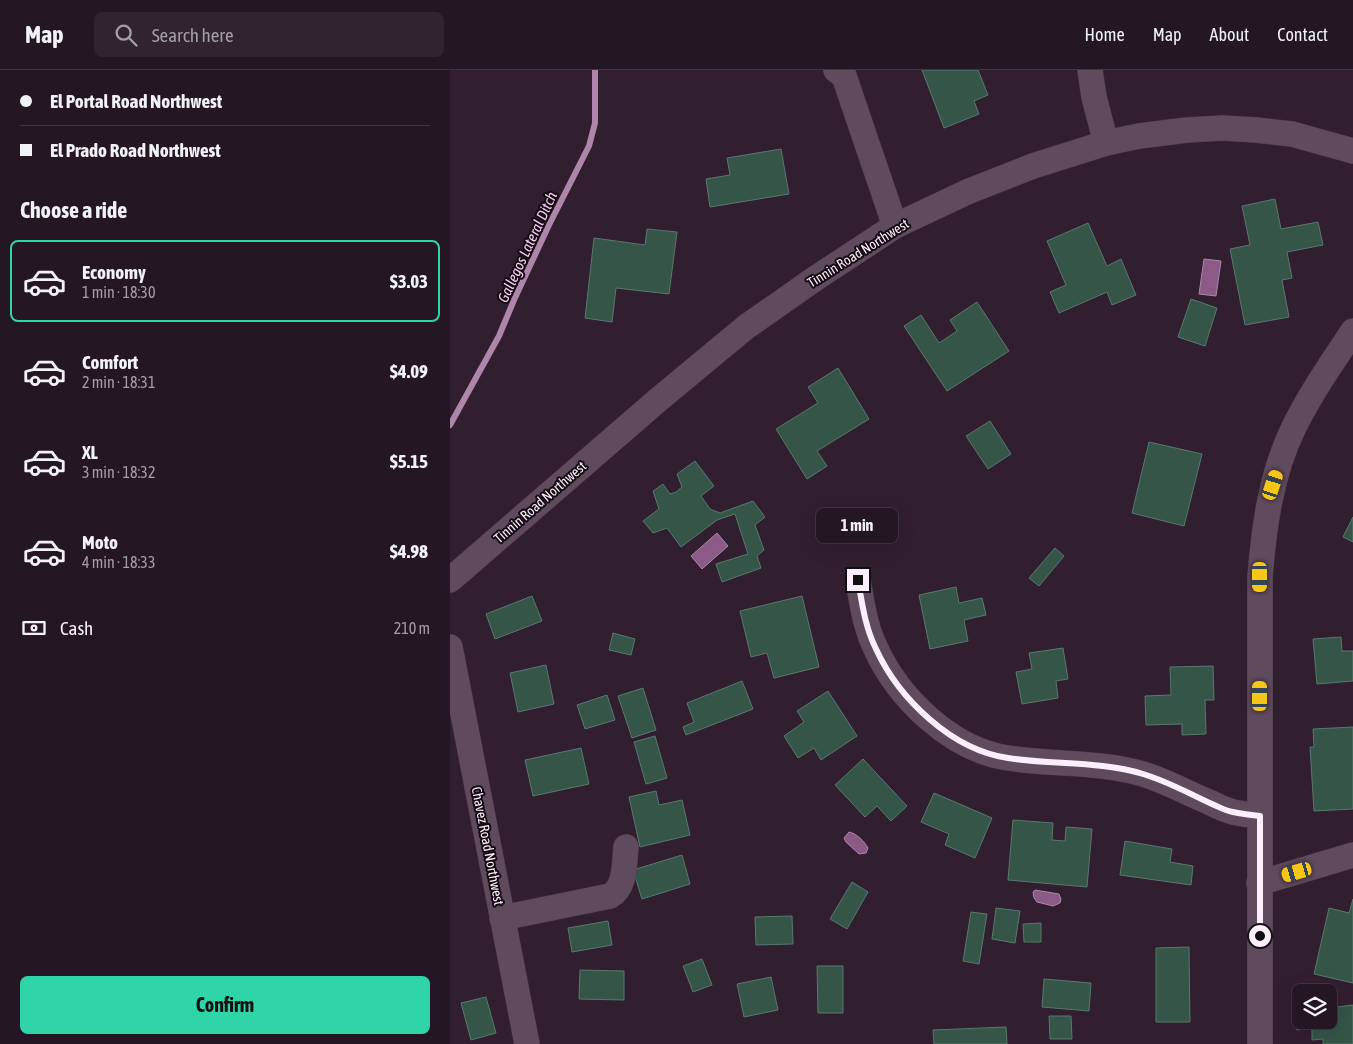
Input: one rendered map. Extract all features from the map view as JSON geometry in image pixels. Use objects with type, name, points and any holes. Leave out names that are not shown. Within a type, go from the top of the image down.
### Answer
[{"type":"street","points":[[836,70],[844,76],[896,226]]},
{"type":"street","points":[[1090,70],[1094,97],[1106,143]]},
{"type":"street","name":"Tinnin Road Northwest","points":[[450,580],[658,400],[746,327],[816,278],[896,226],[967,192],[1033,166],[1106,143],[1164,132],[1223,128],[1292,134],[1353,151]]},
{"type":"street","points":[[1260,1044],[1260,577],[1267,512],[1273,485],[1292,430],[1323,376],[1353,331]]},
{"type":"street","points":[[858,580],[866,622],[875,649],[890,675],[921,712],[954,737],[980,751],[1005,758],[1104,767],[1143,774],[1231,812],[1260,816]]},
{"type":"street","name":"Chavez Road Northwest","points":[[450,647],[527,1044]]},
{"type":"street","points":[[502,918],[610,896],[616,893],[620,886],[626,847]]},
{"type":"street","points":[[1259,883],[1353,855]]},
{"type":"shaded area","points":[[1204,259],[1221,261],[1216,296],[1199,294]]},
{"type":"shaded area","points":[[717,533],[728,546],[702,569],[691,556]]},
{"type":"shaded area","points":[[849,832],[865,843],[868,848],[866,853],[859,854],[846,842],[844,838]]},
{"type":"shaded area","points":[[1035,890],[1059,894],[1060,903],[1053,906],[1037,902],[1033,892]]},
{"type":"building","points":[[922,70],[978,70],[988,95],[974,101],[979,114],[944,128]]},
{"type":"building","points":[[781,149],[789,194],[710,207],[706,179],[730,175],[727,158]]},
{"type":"building","points":[[1275,199],[1281,229],[1318,222],[1323,245],[1287,252],[1292,278],[1282,280],[1289,317],[1245,325],[1230,249],[1250,245],[1242,206]]},
{"type":"building","points":[[1088,223],[1107,266],[1121,259],[1136,295],[1112,305],[1107,292],[1059,313],[1050,292],[1066,285],[1047,241]]},
{"type":"building","points":[[647,229],[677,232],[669,294],[616,288],[612,322],[585,318],[594,238],[645,245]]},
{"type":"building","points":[[1191,299],[1217,308],[1205,346],[1178,337]]},
{"type":"building","points":[[977,302],[1009,351],[947,391],[904,326],[921,315],[939,343],[957,331],[950,320]]},
{"type":"building","points":[[838,368],[869,419],[817,451],[827,466],[807,479],[776,429],[818,403],[808,387]]},
{"type":"building","points":[[990,421],[1011,454],[988,469],[966,436]]},
{"type":"building","points":[[1149,442],[1202,454],[1184,526],[1132,513]]},
{"type":"building","points":[[695,461],[714,486],[701,496],[710,509],[720,513],[753,501],[765,517],[755,525],[764,550],[757,556],[761,568],[722,582],[716,564],[748,554],[735,514],[717,520],[681,547],[667,528],[653,533],[643,521],[659,509],[653,491],[663,484],[670,494],[676,492],[682,487],[677,474]]},
{"type":"building","points":[[1353,517],[1353,542],[1343,537]]},
{"type":"building","points":[[1055,548],[1064,556],[1039,586],[1029,578]]},
{"type":"building","points":[[956,587],[959,603],[982,598],[986,615],[964,620],[968,641],[930,649],[919,595]]},
{"type":"building","points":[[532,596],[542,621],[495,639],[486,614]]},
{"type":"building","points":[[802,596],[819,667],[774,678],[767,653],[751,657],[740,611]]},
{"type":"building","points":[[613,633],[635,639],[631,655],[609,650]]},
{"type":"building","points":[[1341,637],[1342,651],[1353,651],[1353,681],[1317,684],[1313,639]]},
{"type":"building","points":[[1063,648],[1068,679],[1056,681],[1058,698],[1022,704],[1016,672],[1032,669],[1029,653]]},
{"type":"building","points":[[546,665],[554,704],[518,712],[510,673]]},
{"type":"building","points":[[1213,666],[1214,700],[1205,700],[1206,734],[1182,735],[1182,724],[1146,725],[1145,696],[1171,695],[1170,667]]},
{"type":"building","points":[[742,681],[753,709],[686,735],[683,727],[694,722],[687,703]]},
{"type":"building","points":[[643,688],[656,730],[632,738],[618,696]]},
{"type":"building","points":[[828,691],[857,736],[821,760],[814,748],[798,758],[784,736],[804,722],[797,711]]},
{"type":"building","points":[[607,695],[615,720],[585,729],[577,705]]},
{"type":"building","points":[[1353,727],[1353,809],[1314,811],[1310,747],[1314,747],[1313,729]]},
{"type":"building","points":[[655,736],[667,778],[646,784],[634,742]]},
{"type":"building","points":[[581,748],[589,784],[533,796],[525,760]]},
{"type":"building","points":[[863,759],[907,806],[891,821],[877,806],[865,817],[835,785]]},
{"type":"building","points":[[656,791],[659,805],[682,800],[690,835],[640,847],[629,797]]},
{"type":"building","points":[[934,793],[992,818],[975,858],[945,845],[949,834],[921,822]]},
{"type":"building","points":[[1013,820],[1053,823],[1052,840],[1065,841],[1066,827],[1092,829],[1087,887],[1008,880]]},
{"type":"building","points":[[1125,841],[1172,849],[1170,862],[1193,866],[1191,885],[1120,875]]},
{"type":"building","points":[[682,855],[690,884],[642,899],[633,870]]},
{"type":"building","points":[[852,882],[868,892],[847,929],[830,919]]},
{"type":"building","points":[[1353,899],[1353,983],[1314,974],[1329,908],[1349,913]]},
{"type":"building","points":[[996,908],[1020,911],[1015,943],[992,939]]},
{"type":"building","points":[[971,912],[987,914],[979,964],[963,961]]},
{"type":"building","points":[[792,916],[793,944],[756,945],[755,917]]},
{"type":"building","points":[[608,921],[612,945],[572,952],[568,928]]},
{"type":"building","points":[[1041,923],[1041,942],[1024,942],[1023,924]]},
{"type":"building","points":[[1189,947],[1190,1022],[1156,1022],[1156,948]]},
{"type":"building","points":[[702,959],[712,985],[693,992],[683,966]]},
{"type":"building","points":[[817,966],[843,966],[843,1013],[818,1013]]},
{"type":"building","points":[[580,970],[624,971],[624,1000],[579,999]]},
{"type":"building","points":[[771,977],[778,1010],[744,1017],[737,984]]},
{"type":"building","points":[[1044,979],[1091,983],[1089,1011],[1042,1007]]},
{"type":"building","points":[[486,997],[496,1033],[471,1040],[461,1003]]},
{"type":"building","points":[[1353,1005],[1353,1044],[1323,1044],[1323,1039],[1312,1040],[1312,1029],[1337,1029],[1337,1007]]},
{"type":"building","points":[[1049,1016],[1071,1016],[1072,1039],[1050,1039]]},
{"type":"building","points":[[1006,1027],[1007,1044],[934,1044],[933,1030]]},
{"type":"waterway","name":"Gallegos Lateral Ditch","points":[[450,425],[499,336],[549,225],[589,146],[595,123],[595,70]]},
{"type":"route","points":[[858,580],[866,622],[875,649],[890,675],[921,712],[940,728],[961,741],[980,751],[1005,758],[1104,767],[1143,774],[1231,812],[1260,816],[1260,936]]}]
